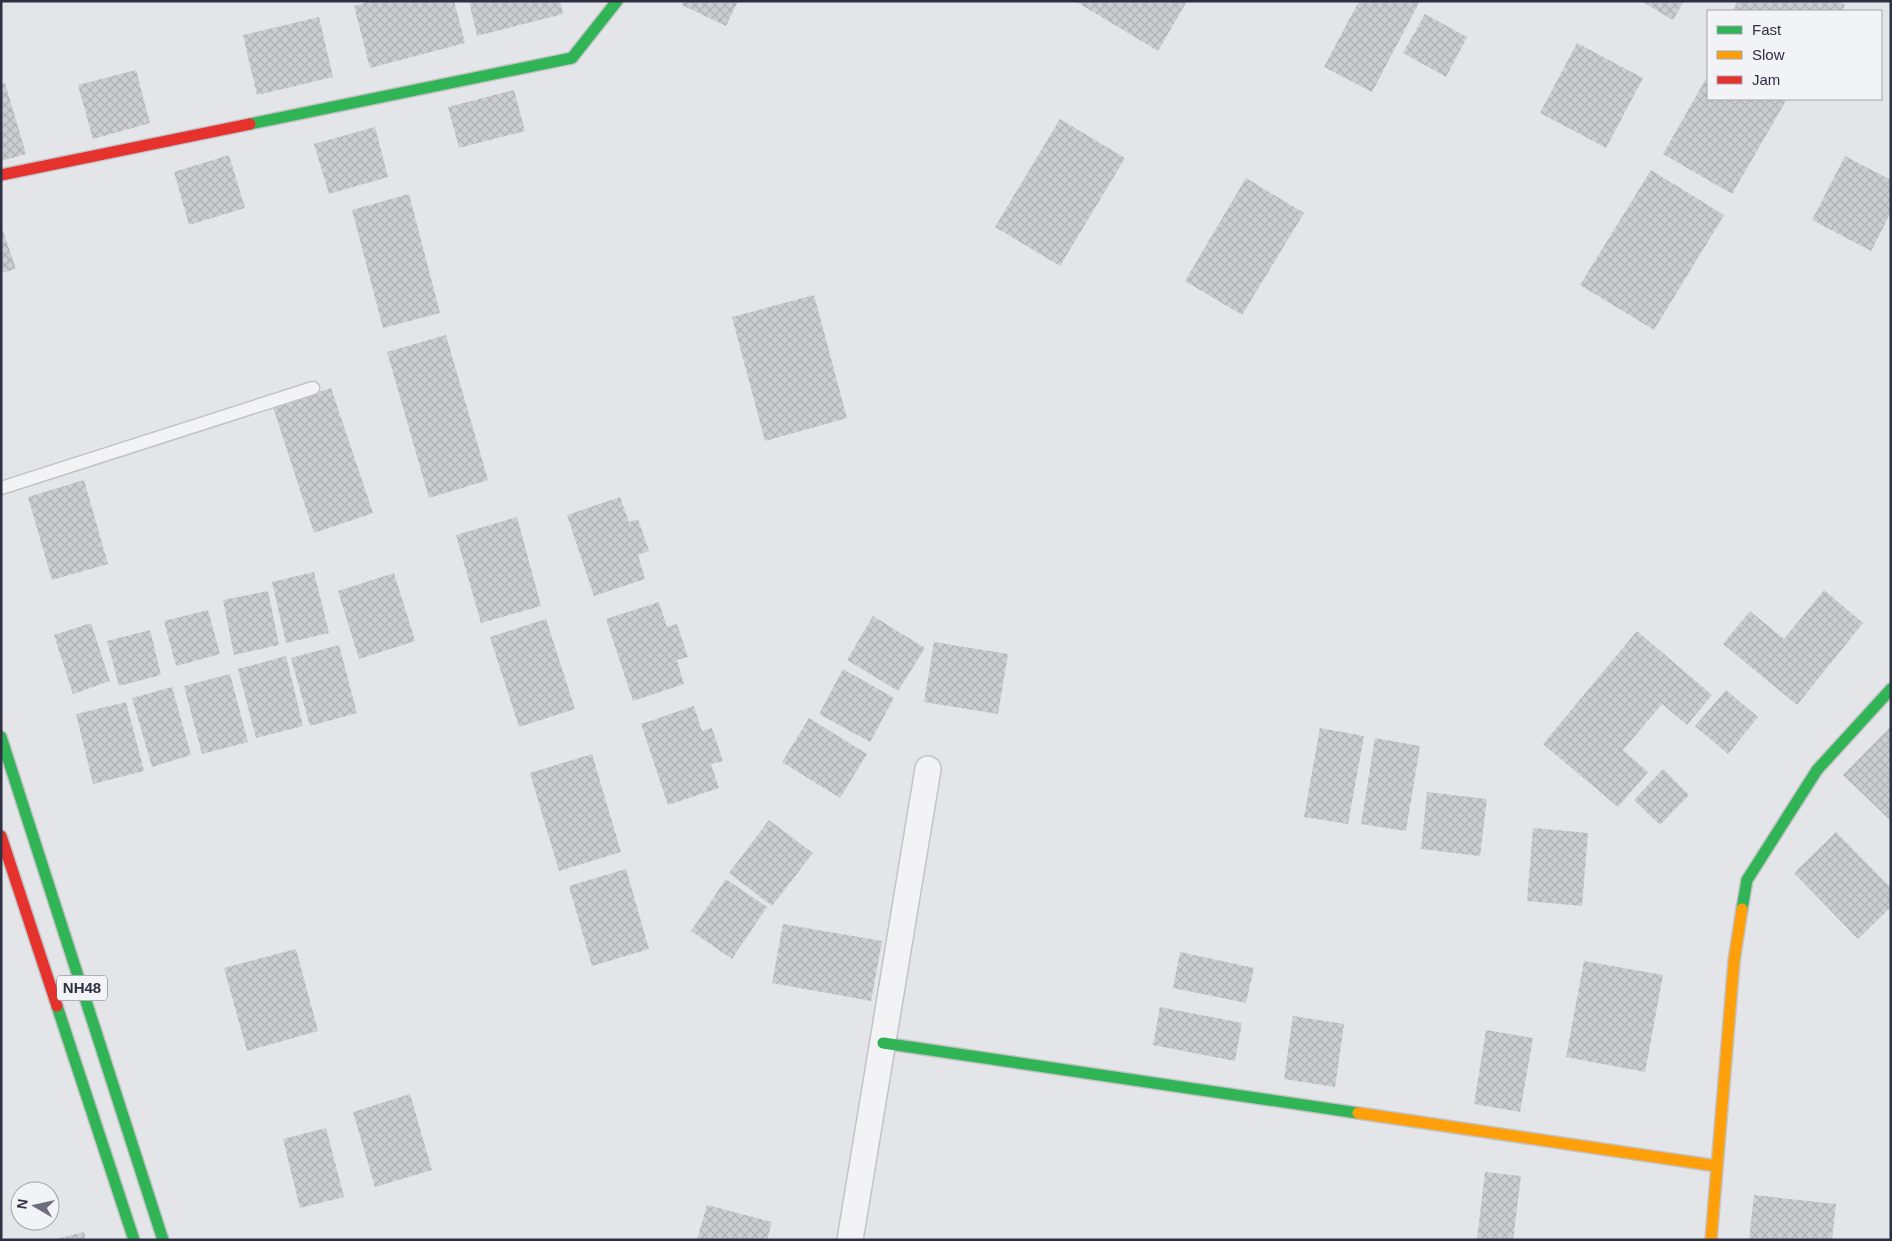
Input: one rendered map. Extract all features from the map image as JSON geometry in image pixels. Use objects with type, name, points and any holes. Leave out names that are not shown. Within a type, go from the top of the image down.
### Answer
[{"type":"main road","points":[[1,175],[572,58],[617,1]]},
{"type":"main road","points":[[1711,1240],[1734,961],[1747,880],[1817,770],[1891,689]]},
{"type":"main road","name":"NH48","points":[[1,737],[163,1240]]},
{"type":"main road","name":"NH48","points":[[2,842],[134,1240]]},
{"type":"main road","points":[[883,1043],[1717,1166]]},
{"type":"street","points":[[850,1240],[928,769]]},
{"type":"lane","points":[[1,488],[313,388]]},
{"type":"building","points":[[371,1],[454,1],[465,43],[370,68],[354,6]]},
{"type":"building","points":[[469,1],[560,1],[563,14],[477,36]]},
{"type":"building","points":[[684,1],[738,1],[726,26],[682,5]]},
{"type":"building","points":[[1075,1],[1187,1],[1158,51]]},
{"type":"building","points":[[1359,1],[1420,1],[1372,92],[1324,67]]},
{"type":"building","points":[[1641,1],[1684,1],[1673,20]]},
{"type":"building","points":[[1738,1],[1839,1],[1845,5],[1842,10],[1733,10]]},
{"type":"building","points":[[1425,14],[1467,37],[1446,77],[1403,53]]},
{"type":"building","points":[[319,17],[333,77],[257,95],[243,35]]},
{"type":"building","points":[[1577,43],[1643,78],[1606,148],[1540,113]]},
{"type":"building","points":[[136,70],[150,123],[93,139],[78,85]]},
{"type":"building","points":[[1707,77],[1707,100],[1786,100],[1732,194],[1663,154]]},
{"type":"building","points":[[5,83],[26,154],[1,161],[1,84]]},
{"type":"building","points":[[514,90],[525,131],[459,148],[448,107]]},
{"type":"building","points":[[1060,119],[1125,158],[1060,266],[995,227]]},
{"type":"building","points":[[375,127],[388,177],[329,194],[314,144]]},
{"type":"building","points":[[229,155],[245,208],[189,225],[174,172]]},
{"type":"building","points":[[1845,156],[1891,180],[1891,212],[1871,251],[1812,220]]},
{"type":"building","points":[[1651,170],[1724,215],[1654,330],[1580,285]]},
{"type":"building","points":[[1246,178],[1304,213],[1242,315],[1185,281]]},
{"type":"building","points":[[409,194],[440,313],[383,328],[352,210]]},
{"type":"building","points":[[1,225],[16,269],[1,273]]},
{"type":"building","points":[[814,295],[847,418],[765,441],[732,317]]},
{"type":"building","points":[[446,335],[488,480],[429,498],[387,352]]},
{"type":"building","points":[[331,388],[373,513],[314,533],[273,407]]},
{"type":"building","points":[[84,480],[108,564],[52,580],[28,497]]},
{"type":"building","points":[[620,497],[629,522],[638,519],[649,551],[638,555],[645,579],[594,596],[567,515]]},
{"type":"building","points":[[517,517],[541,606],[481,623],[456,535]]},
{"type":"building","points":[[314,572],[329,633],[286,643],[272,582]]},
{"type":"building","points":[[394,573],[415,641],[359,659],[338,591]]},
{"type":"building","points":[[1824,590],[1863,623],[1797,705],[1723,644],[1750,611],[1784,639]]},
{"type":"building","points":[[268,591],[279,645],[234,655],[223,600]]},
{"type":"building","points":[[659,602],[667,627],[677,624],[688,657],[677,660],[684,684],[633,701],[606,619]]},
{"type":"building","points":[[208,610],[220,654],[176,666],[164,621]]},
{"type":"building","points":[[873,616],[925,648],[898,691],[847,660]]},
{"type":"building","points":[[546,619],[575,709],[519,727],[490,637]]},
{"type":"building","points":[[91,623],[110,681],[73,694],[54,635]]},
{"type":"building","points":[[150,630],[161,675],[119,686],[107,641]]},
{"type":"building","points":[[1637,631],[1712,695],[1687,725],[1662,704],[1623,750],[1648,772],[1618,807],[1543,744]]},
{"type":"building","points":[[934,642],[1008,654],[998,714],[924,702]]},
{"type":"building","points":[[339,645],[357,713],[310,726],[291,658]]},
{"type":"building","points":[[286,656],[303,726],[256,738],[238,669]]},
{"type":"building","points":[[843,669],[894,698],[870,742],[819,714]]},
{"type":"building","points":[[230,674],[248,742],[202,754],[184,686]]},
{"type":"building","points":[[172,687],[191,755],[152,767],[132,698]]},
{"type":"building","points":[[1726,690],[1758,717],[1728,754],[1695,726]]},
{"type":"building","points":[[126,702],[144,771],[93,784],[76,714]]},
{"type":"building","points":[[694,706],[702,731],[712,728],[723,761],[711,764],[719,788],[668,805],[641,724]]},
{"type":"building","points":[[809,718],[867,754],[840,798],[782,762]]},
{"type":"building","points":[[1891,726],[1891,821],[1843,775]]},
{"type":"building","points":[[1320,728],[1364,736],[1348,824],[1304,817]]},
{"type":"building","points":[[1375,738],[1420,746],[1406,831],[1361,824]]},
{"type":"building","points":[[592,754],[621,852],[559,871],[530,773]]},
{"type":"building","points":[[1663,769],[1689,795],[1660,825],[1634,800]]},
{"type":"building","points":[[1427,792],[1487,799],[1480,856],[1421,849]]},
{"type":"building","points":[[769,820],[813,853],[772,906],[729,873]]},
{"type":"building","points":[[1533,828],[1588,833],[1582,906],[1527,901]]},
{"type":"building","points":[[1836,832],[1891,888],[1891,907],[1858,939],[1794,873]]},
{"type":"building","points":[[626,869],[649,949],[592,966],[569,886]]},
{"type":"building","points":[[726,879],[767,907],[732,959],[691,931]]},
{"type":"building","points":[[783,924],[882,941],[871,1001],[772,983]]},
{"type":"building","points":[[296,949],[318,1031],[247,1051],[224,968]]},
{"type":"building","points":[[1180,952],[1254,968],[1246,1003],[1173,988]]},
{"type":"building","points":[[1584,961],[1663,975],[1645,1072],[1566,1057]]},
{"type":"building","points":[[1160,1007],[1242,1023],[1235,1061],[1153,1045]]},
{"type":"building","points":[[1293,1016],[1344,1024],[1335,1087],[1284,1079]]},
{"type":"building","points":[[1486,1030],[1533,1038],[1520,1112],[1474,1104]]},
{"type":"building","points":[[410,1094],[432,1170],[375,1187],[353,1112]]},
{"type":"building","points":[[326,1128],[344,1197],[300,1208],[283,1139]]},
{"type":"building","points":[[1485,1172],[1521,1176],[1513,1240],[1477,1240]]},
{"type":"building","points":[[1754,1195],[1836,1204],[1832,1240],[1749,1240]]},
{"type":"building","points":[[707,1205],[772,1222],[767,1240],[697,1240]]},
{"type":"building","points":[[84,1232],[86,1240],[56,1240],[56,1239]]},
{"type":"traffic: fast","points":[[250,124],[572,58],[617,1]]},
{"type":"traffic: fast","points":[[1742,909],[1747,880],[1817,770],[1891,689]]},
{"type":"traffic: fast","points":[[1,737],[163,1240]]},
{"type":"traffic: fast","points":[[57,1006],[134,1240]]},
{"type":"traffic: fast","points":[[883,1043],[1358,1113]]},
{"type":"traffic: slow","points":[[1711,1240],[1734,961],[1742,909]]},
{"type":"traffic: slow","points":[[1358,1113],[1717,1166]]},
{"type":"traffic: jam","points":[[1,175],[250,124]]},
{"type":"traffic: jam","points":[[1,836],[57,1006]]}]
